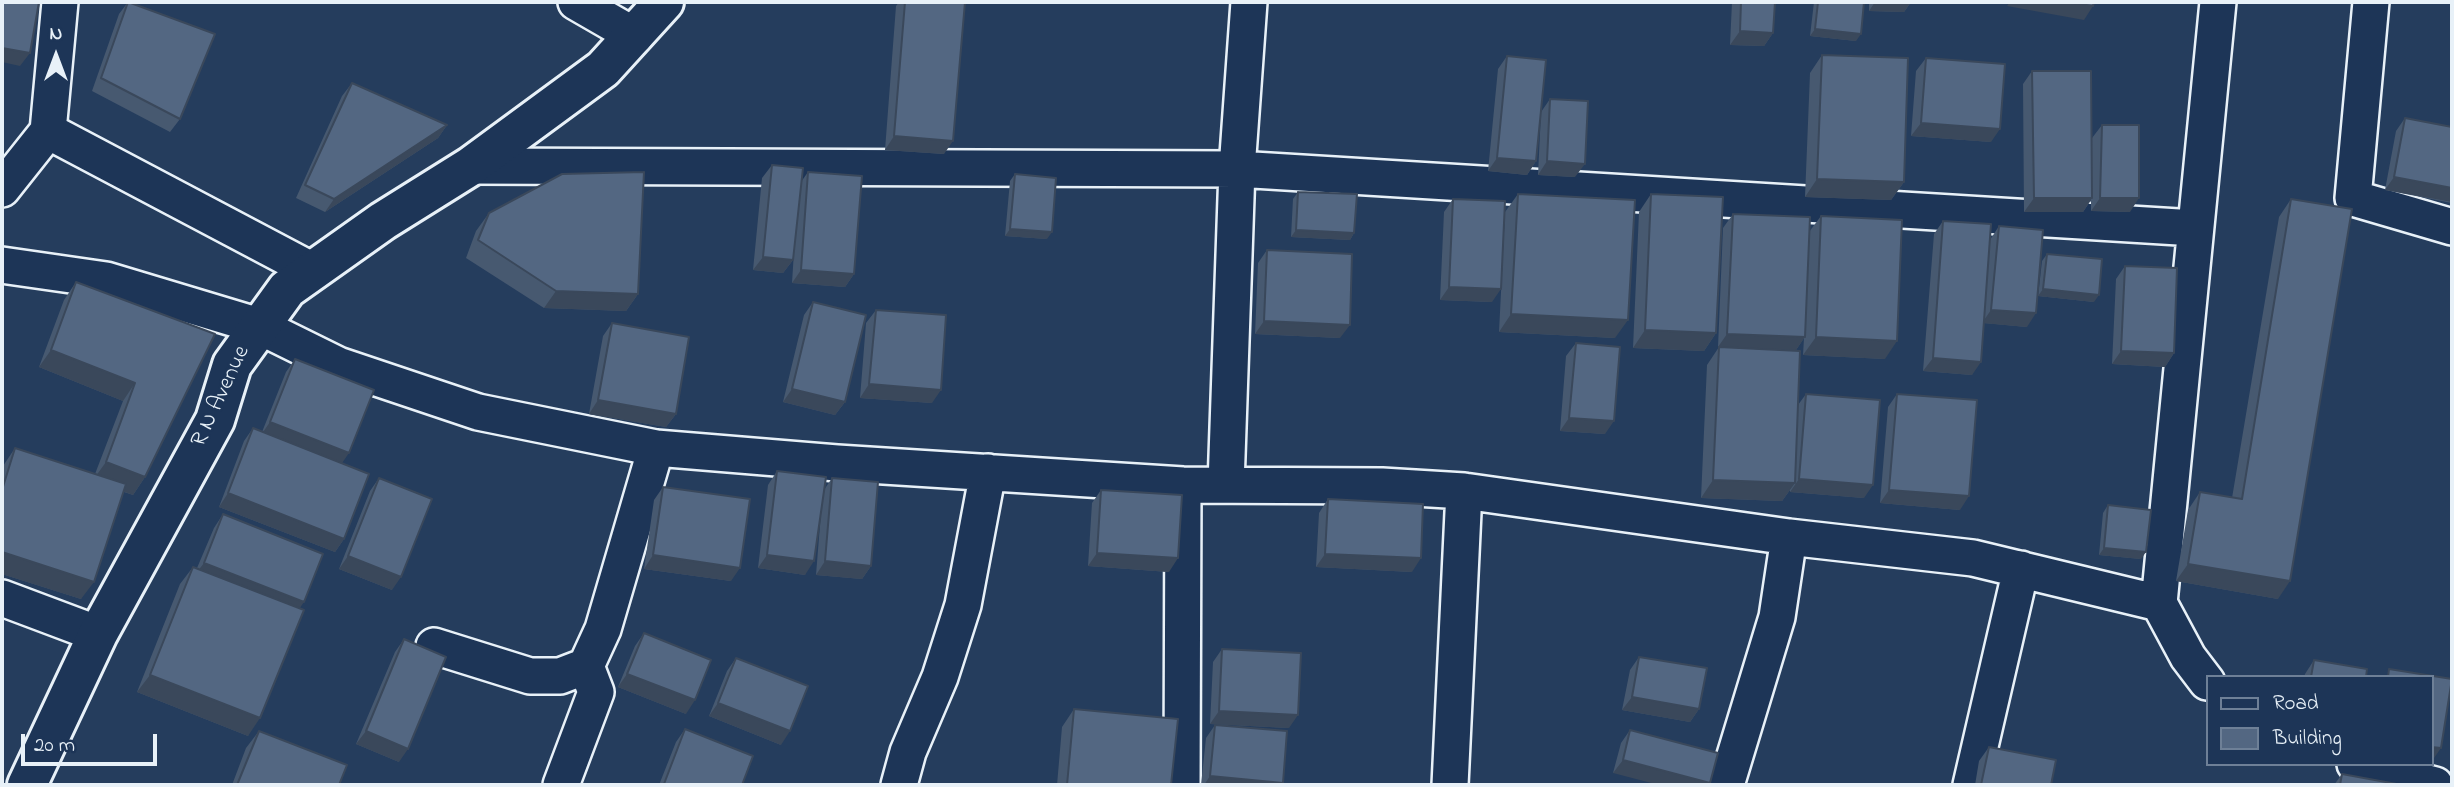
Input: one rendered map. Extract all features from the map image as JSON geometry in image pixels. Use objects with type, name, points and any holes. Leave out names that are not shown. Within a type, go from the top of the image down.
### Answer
[{"type":"main road","name":"R N Avenue","points":[[27,785],[97,634],[215,419],[232,365],[287,289],[383,221],[471,166],[603,69],[664,2]]},
{"type":"street","points":[[2,189],[48,131],[60,2]]},
{"type":"street","points":[[576,2],[635,36]]},
{"type":"street","points":[[1226,485],[1237,169],[1249,2]]},
{"type":"street","points":[[2206,681],[2188,657],[2159,603],[2218,2]]},
{"type":"street","points":[[2371,2],[2353,198],[2452,227]]},
{"type":"street","points":[[48,131],[313,271]]},
{"type":"street","points":[[471,166],[1237,169],[2196,228]]},
{"type":"street","points":[[2,265],[106,280],[259,326],[338,365],[478,412],[656,447],[1183,485],[1382,486],[1464,491],[1789,537],[1973,558],[2159,603]]},
{"type":"street","points":[[434,646],[530,676],[561,676],[586,666],[603,629],[656,447]]},
{"type":"street","points":[[899,785],[908,752],[940,677],[963,605],[988,472]]},
{"type":"street","points":[[1182,785],[1183,485]]},
{"type":"street","points":[[1450,785],[1464,491]]},
{"type":"street","points":[[1726,785],[1777,617],[1789,537]]},
{"type":"street","points":[[1970,785],[2021,569]]},
{"type":"street","points":[[2,598],[97,634]]},
{"type":"street","points":[[561,785],[596,692],[586,666]]},
{"type":"street","points":[[2362,766],[2431,785]]},
{"type":"building","points":[[2,2],[39,2],[30,53],[2,48]]},
{"type":"building","points":[[128,2],[215,34],[180,119],[101,78]]},
{"type":"building","points":[[905,2],[965,2],[953,141],[894,136]]},
{"type":"building","points":[[1741,2],[1775,2],[1773,33],[1740,31]]},
{"type":"building","points":[[1818,2],[1864,2],[1861,34],[1815,29]]},
{"type":"building","points":[[2067,2],[2094,2],[2093,6]]},
{"type":"building","points":[[1822,55],[1908,58],[1904,182],[1817,179]]},
{"type":"building","points":[[1507,56],[1546,60],[1536,161],[1497,158]]},
{"type":"building","points":[[1926,58],[2005,64],[2000,129],[1921,123]]},
{"type":"building","points":[[2032,71],[2091,71],[2092,198],[2034,198]]},
{"type":"building","points":[[352,83],[447,125],[334,199],[305,185]]},
{"type":"building","points":[[1550,99],[1588,101],[1585,164],[1547,161]]},
{"type":"building","points":[[2405,118],[2452,127],[2452,188],[2394,177]]},
{"type":"building","points":[[2102,125],[2139,125],[2139,198],[2100,198]]},
{"type":"building","points":[[772,165],[803,168],[793,260],[763,257]]},
{"type":"building","points":[[644,172],[638,294],[556,291],[478,240],[489,213],[562,174]]},
{"type":"building","points":[[808,172],[862,176],[854,274],[801,270]]},
{"type":"building","points":[[1015,174],[1056,178],[1052,232],[1010,229]]},
{"type":"building","points":[[1298,192],[1357,194],[1354,233],[1296,230]]},
{"type":"building","points":[[1518,194],[1635,200],[1628,320],[1511,314]]},
{"type":"building","points":[[1651,194],[1723,197],[1716,333],[1645,330]]},
{"type":"building","points":[[1453,199],[1505,201],[1501,289],[1449,287]]},
{"type":"building","points":[[2291,199],[2352,209],[2290,581],[2188,564],[2200,492],[2242,499]]},
{"type":"building","points":[[1733,214],[1810,217],[1805,337],[1727,334]]},
{"type":"building","points":[[1821,216],[1902,220],[1897,341],[1816,337]]},
{"type":"building","points":[[1943,221],[1991,224],[1981,362],[1933,358]]},
{"type":"building","points":[[1999,226],[2043,230],[2036,313],[1991,310]]},
{"type":"building","points":[[1267,250],[1352,254],[1350,325],[1264,321]]},
{"type":"building","points":[[2047,254],[2102,259],[2099,295],[2043,289]]},
{"type":"building","points":[[2125,266],[2177,268],[2174,353],[2121,351]]},
{"type":"building","points":[[76,282],[215,334],[145,477],[106,462],[135,383],[51,350]]},
{"type":"building","points":[[813,302],[866,315],[845,402],[792,389]]},
{"type":"building","points":[[876,310],[946,315],[941,390],[869,384]]},
{"type":"building","points":[[612,323],[689,337],[676,414],[598,400]]},
{"type":"building","points":[[1576,343],[1620,347],[1614,421],[1569,418]]},
{"type":"building","points":[[1719,347],[1800,351],[1795,483],[1713,480]]},
{"type":"building","points":[[295,359],[374,390],[349,453],[270,422]]},
{"type":"building","points":[[1806,394],[1880,400],[1873,485],[1799,479]]},
{"type":"building","points":[[1897,394],[1977,400],[1969,496],[1889,490]]},
{"type":"building","points":[[253,428],[369,474],[344,539],[228,493]]},
{"type":"building","points":[[15,448],[126,484],[94,582],[2,552],[2,490]]},
{"type":"building","points":[[777,471],[826,477],[814,561],[767,555]]},
{"type":"building","points":[[379,478],[432,499],[401,577],[348,556]]},
{"type":"building","points":[[832,478],[878,482],[871,566],[825,561]]},
{"type":"building","points":[[663,487],[750,499],[740,568],[653,555]]},
{"type":"building","points":[[1101,490],[1182,495],[1178,558],[1097,553]]},
{"type":"building","points":[[1328,499],[1423,504],[1421,558],[1325,554]]},
{"type":"building","points":[[2108,505],[2151,510],[2146,552],[2104,548]]},
{"type":"building","points":[[223,514],[323,554],[304,602],[204,563]]},
{"type":"building","points":[[193,567],[304,610],[260,718],[150,675]]},
{"type":"building","points":[[644,633],[711,660],[695,700],[627,674]]},
{"type":"building","points":[[404,639],[446,657],[408,749],[366,731]]},
{"type":"building","points":[[1222,649],[1301,653],[1298,715],[1219,711]]},
{"type":"building","points":[[1639,657],[1707,668],[1699,709],[1632,697]]},
{"type":"building","points":[[736,658],[808,686],[790,731],[718,703]]},
{"type":"building","points":[[2314,660],[2367,669],[2366,675],[2311,675]]},
{"type":"building","points":[[2389,669],[2427,675],[2388,675]]},
{"type":"building","points":[[2433,676],[2452,679],[2441,748],[2433,747]]},
{"type":"building","points":[[1074,709],[1178,719],[1171,785],[1067,785]]},
{"type":"building","points":[[1215,725],[1287,731],[1283,783],[1210,776]]},
{"type":"building","points":[[685,729],[753,756],[742,785],[664,784]]},
{"type":"building","points":[[1630,730],[1718,753],[1710,783],[1623,760]]},
{"type":"building","points":[[259,731],[347,765],[339,785],[237,785]]},
{"type":"building","points":[[1989,747],[2056,760],[2051,785],[1981,785]]},
{"type":"building","points":[[2342,774],[2402,785],[2340,785]]}]
